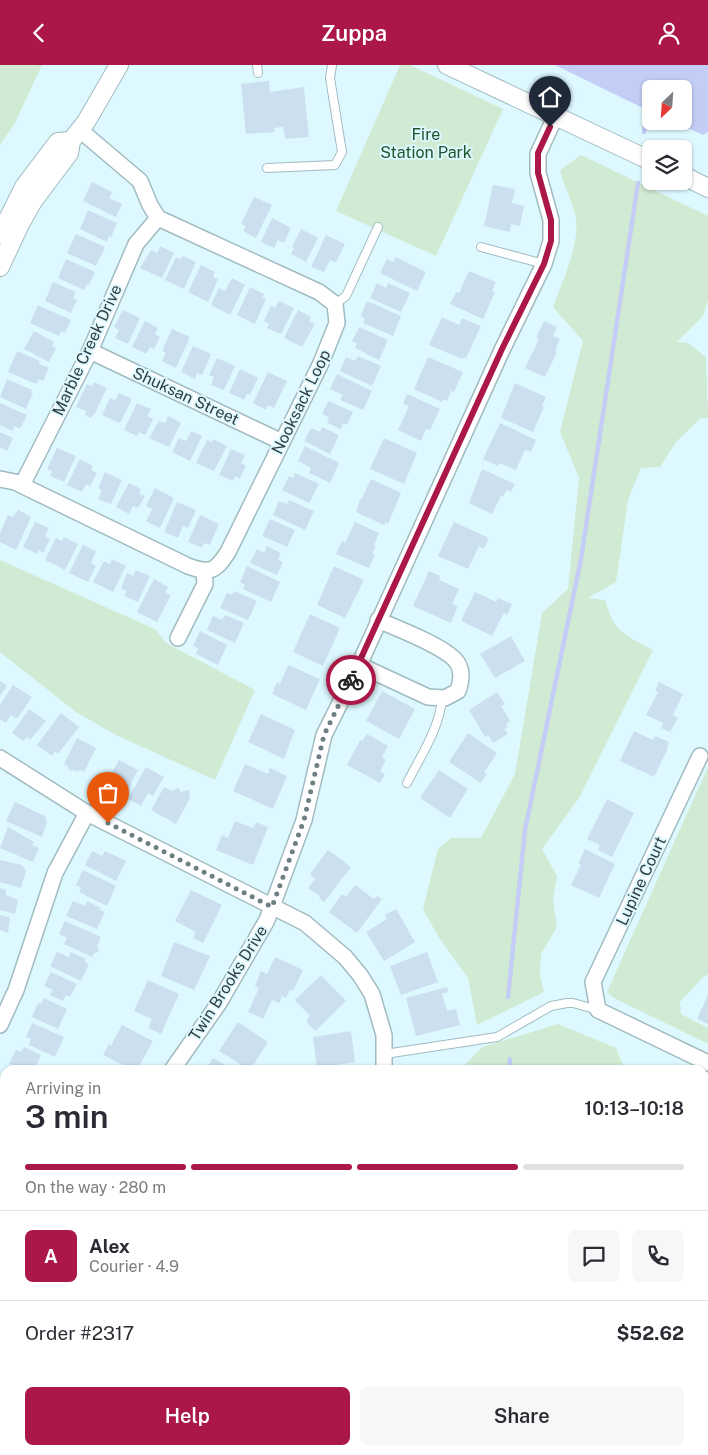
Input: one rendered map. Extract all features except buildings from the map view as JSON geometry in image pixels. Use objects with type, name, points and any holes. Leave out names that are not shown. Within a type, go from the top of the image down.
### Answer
[{"type":"street","points":[[0,267],[32,201],[68,153],[75,135],[86,122],[119,65]]},
{"type":"street","points":[[447,65],[642,157]]},
{"type":"street","name":"Twin Brooks Drive","points":[[176,1065],[219,1003],[267,920],[304,820],[324,735],[359,665],[498,359],[544,264],[551,241],[551,220],[538,173],[538,153],[556,115]]},
{"type":"street","points":[[75,135],[140,181],[158,219],[319,292],[335,304]]},
{"type":"street","points":[[0,235],[24,187],[58,142],[75,135]]},
{"type":"street","points":[[692,181],[708,188]]},
{"type":"street","name":"Marble Creek Drive","points":[[22,485],[90,351],[136,244],[158,219]]},
{"type":"street","name":"Nooksack Loop","points":[[204,571],[219,566],[228,552],[321,363],[337,323],[335,304]]},
{"type":"street","name":"Shuksan Street","points":[[90,351],[282,442]]},
{"type":"street","points":[[0,479],[22,485],[188,566],[204,571],[205,584],[178,638]]},
{"type":"street","points":[[359,665],[428,697],[445,698],[458,691],[462,678],[458,663],[445,651],[378,620]]},
{"type":"street","name":"Lupine Court","points":[[598,1009],[593,982],[700,756]]},
{"type":"street","points":[[0,758],[87,813],[305,923],[345,957],[360,975],[372,994],[384,1035],[384,1065]]},
{"type":"street","points":[[0,1025],[16,990],[55,873],[87,813]]},
{"type":"street","points":[[598,1009],[708,1063]]},
{"type":"lane","points":[[267,168],[335,165],[342,152],[330,78],[332,65]]},
{"type":"lane","points":[[335,304],[346,296],[378,227]]},
{"type":"lane","points":[[481,247],[544,264]]},
{"type":"lane","points":[[407,783],[435,727],[441,709],[442,698]]},
{"type":"lane","points":[[385,1054],[496,1037],[551,1006],[573,1003],[598,1009]]},
{"type":"green space","points":[[0,65],[42,65],[15,123],[0,145]]},
{"type":"green space","name":"Fire Station Park","points":[[400,65],[410,65],[503,109],[436,256],[336,211]]},
{"type":"green space","points":[[581,155],[642,184],[642,190],[654,190],[708,216],[708,300],[703,316],[677,342],[688,343],[706,357],[708,418],[701,418],[676,442],[660,467],[641,468],[628,500],[616,582],[588,598],[605,600],[608,611],[616,626],[627,636],[653,650],[579,798],[542,849],[557,876],[553,901],[557,927],[541,954],[540,976],[544,992],[477,1025],[468,978],[438,936],[423,909],[438,849],[451,838],[481,838],[515,774],[542,613],[568,589],[579,478],[560,432],[583,341],[553,307],[570,261],[576,236],[575,214],[560,170]]},
{"type":"green space","points":[[0,560],[155,629],[166,643],[255,690],[215,780],[116,735],[76,712],[0,652]]},
{"type":"green space","points":[[708,767],[708,974],[680,1002],[681,1014],[708,1028],[708,1044],[612,997],[607,992]]},
{"type":"green space","points":[[558,1024],[616,1048],[623,1065],[465,1065],[482,1047]]},
{"type":"water","points":[[555,65],[708,65],[708,132],[703,135],[692,130],[692,80],[642,80],[642,108]]},
{"type":"waterway","points":[[508,997],[525,830],[581,559],[638,183]]},
{"type":"waterway","points":[[509,1065],[510,1059]]},
{"type":"way so far","points":[[108,823],[272,907],[304,820],[324,735],[351,680]]},
{"type":"route","points":[[351,680],[502,349],[544,264],[551,241],[551,220],[538,173],[538,153],[550,127]]}]
